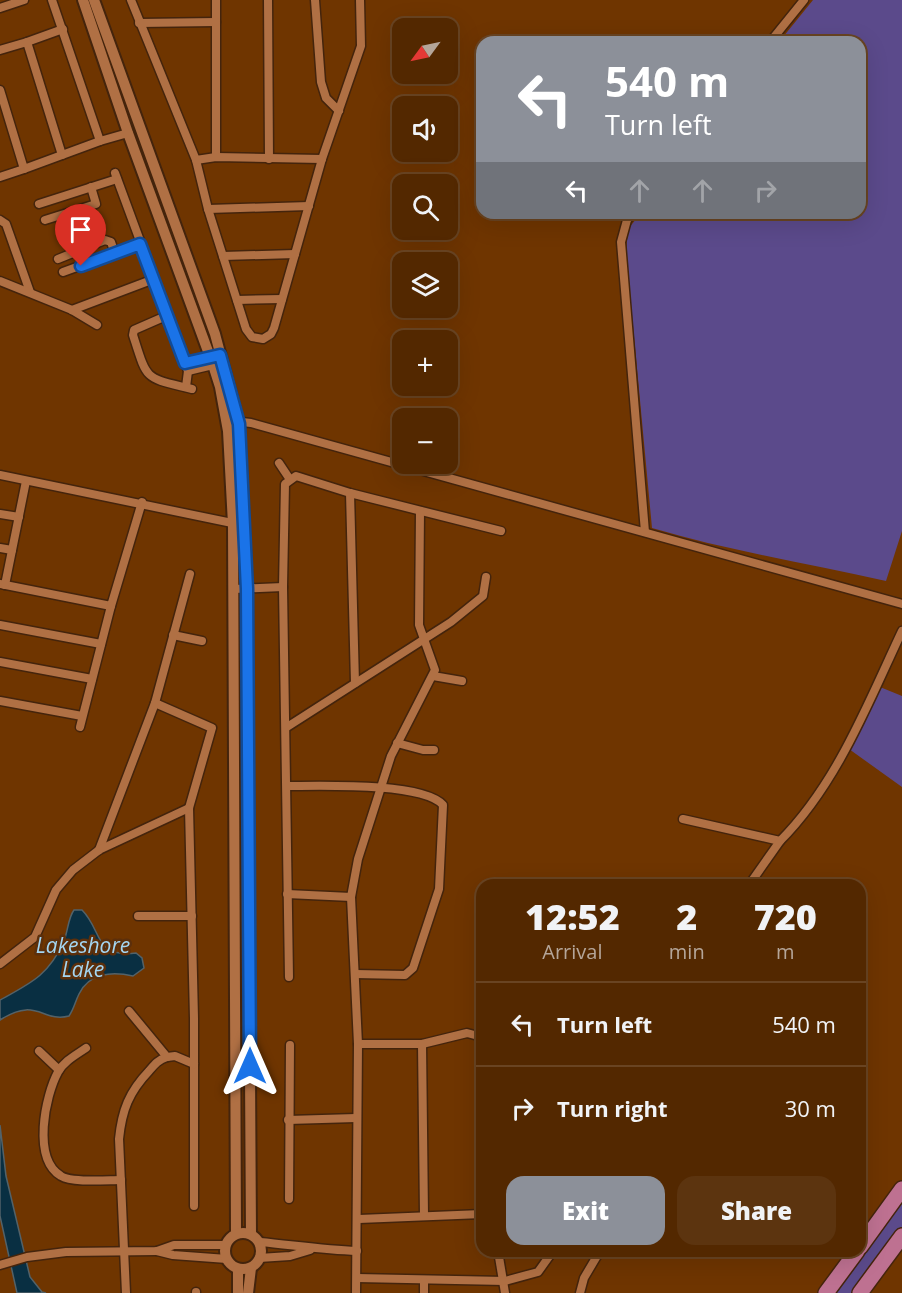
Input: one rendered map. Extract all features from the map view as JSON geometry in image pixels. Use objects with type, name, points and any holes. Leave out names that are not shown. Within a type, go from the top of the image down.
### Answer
[{"type":"highway","points":[[866,1239],[902,1189]]},
{"type":"highway","points":[[860,1293],[902,1236]]},
{"type":"highway","points":[[826,1293],[853,1257]]},
{"type":"street","points":[[0,8],[24,0]]},
{"type":"street","points":[[52,0],[100,141]]},
{"type":"street","points":[[83,0],[128,132],[239,424],[238,524],[234,589],[236,1233],[226,1245],[227,1260]]},
{"type":"street","points":[[94,0],[215,334],[216,361],[228,431],[247,589],[251,1233],[260,1242],[297,1245],[310,1250]]},
{"type":"street","points":[[130,0],[196,160],[208,208],[249,334],[263,339],[271,334],[322,159],[361,46],[360,0]]},
{"type":"street","points":[[216,0],[216,157]]},
{"type":"street","points":[[268,0],[269,159]]},
{"type":"street","points":[[315,0],[321,82],[326,98],[339,111]]},
{"type":"street","points":[[775,36],[804,0]]},
{"type":"street","points":[[140,23],[216,22]]},
{"type":"street","points":[[0,50],[63,29]]},
{"type":"street","points":[[27,42],[62,155]]},
{"type":"street","points":[[0,90],[24,169]]},
{"type":"street","points":[[0,177],[128,132]]},
{"type":"street","points":[[196,160],[216,157],[322,159]]},
{"type":"street","points":[[91,187],[96,204],[46,223],[39,203],[91,187],[116,176],[186,367],[189,388],[146,374],[133,335],[138,327],[166,316]]},
{"type":"street","points":[[208,208],[309,206]]},
{"type":"street","points":[[628,219],[621,242],[645,532]]},
{"type":"street","points":[[0,220],[6,224],[30,292]]},
{"type":"street","points":[[115,254],[111,242],[105,240],[58,257],[64,275],[140,244]]},
{"type":"street","points":[[223,256],[295,255]]},
{"type":"street","points":[[72,310],[154,279]]},
{"type":"street","points":[[0,280],[72,310],[97,325]]},
{"type":"street","points":[[237,300],[282,299]]},
{"type":"street","points":[[186,367],[216,361]]},
{"type":"street","points":[[228,431],[239,424],[251,423],[902,604]]},
{"type":"street","points":[[279,462],[289,478]]},
{"type":"street","points":[[0,475],[142,502],[238,524]]},
{"type":"street","points":[[289,977],[284,587],[285,484],[289,478],[296,476],[350,493],[501,531]]},
{"type":"street","points":[[27,480],[3,585],[111,606]]},
{"type":"street","points":[[350,493],[356,683]]},
{"type":"street","points":[[80,727],[111,606],[142,502]]},
{"type":"street","points":[[356,1293],[359,1219],[356,1118],[358,1044],[351,897],[358,859],[397,743],[434,676],[434,663],[419,625],[420,511]]},
{"type":"street","points":[[0,514],[19,517]]},
{"type":"street","points":[[0,548],[12,550]]},
{"type":"street","points":[[99,850],[155,703],[190,574]]},
{"type":"street","points":[[287,727],[424,640],[477,603],[483,596],[486,577]]},
{"type":"street","points":[[234,589],[284,587]]},
{"type":"street","points":[[0,625],[101,644]]},
{"type":"street","points":[[753,879],[780,841],[810,809],[842,756],[902,631]]},
{"type":"street","points":[[173,635],[202,641]]},
{"type":"street","points":[[0,662],[92,680]]},
{"type":"street","points":[[434,676],[462,681]]},
{"type":"street","points":[[0,701],[82,716]]},
{"type":"street","points":[[155,703],[212,728],[189,808],[194,1206]]},
{"type":"street","points":[[397,743],[423,750],[434,750]]},
{"type":"street","points":[[287,786],[381,787],[433,798],[443,806],[439,889],[413,968],[405,975],[355,974]]},
{"type":"street","points":[[0,964],[35,937],[59,885],[73,870],[99,850],[189,808]]},
{"type":"street","points":[[683,819],[780,841]]},
{"type":"street","points":[[287,894],[351,897]]},
{"type":"street","points":[[138,916],[192,916]]},
{"type":"street","points":[[129,1011],[167,1057]]},
{"type":"street","points":[[358,1044],[422,1044],[467,1033],[476,1035]]},
{"type":"street","points":[[422,1044],[424,1215]]},
{"type":"street","points":[[289,1199],[290,1045]]},
{"type":"street","points":[[86,1048],[67,1061],[59,1070],[48,1094],[43,1134],[51,1167],[67,1179],[121,1180]]},
{"type":"street","points":[[39,1051],[59,1070]]},
{"type":"street","points":[[126,1293],[119,1139],[126,1101],[158,1059],[175,1056],[194,1064]]},
{"type":"street","points":[[288,1120],[356,1118]]},
{"type":"street","points":[[359,1219],[476,1214]]},
{"type":"street","points":[[236,1233],[251,1233]]},
{"type":"street","points":[[248,1293],[251,1268],[259,1258],[260,1242]]},
{"type":"street","points":[[157,1251],[174,1245],[226,1245]]},
{"type":"street","points":[[259,1258],[290,1256],[310,1250],[357,1251]]},
{"type":"street","points":[[4,1263],[27,1257],[66,1252],[157,1251],[173,1255],[227,1260],[238,1270],[238,1293]]},
{"type":"street","points":[[499,1257],[505,1281],[505,1293]]},
{"type":"street","points":[[357,1278],[505,1281],[538,1272],[549,1257]]},
{"type":"street","points":[[580,1293],[584,1278],[596,1257]]},
{"type":"street","points":[[238,1270],[251,1268]]},
{"type":"street","points":[[424,1281],[424,1293]]},
{"type":"shaded area","points":[[813,0],[902,0],[902,531],[886,581],[739,550],[652,528],[626,251],[628,229],[636,219],[866,219],[866,36],[784,36]]},
{"type":"shaded area","points":[[880,687],[902,696],[902,787],[849,749]]},
{"type":"shaded area","points":[[902,1196],[902,1227],[855,1293],[833,1293],[859,1257],[866,1257],[866,1247]]},
{"type":"water","name":"Lakeshore Lake","points":[[74,910],[82,910],[89,918],[106,947],[122,953],[136,953],[142,958],[144,968],[133,976],[109,974],[95,978],[83,987],[69,1016],[52,1016],[23,1010],[0,1020],[0,1000],[30,983],[52,962],[64,941]]},
{"type":"water","points":[[0,1125],[6,1176],[30,1277],[42,1292],[46,1293],[17,1293],[0,1216]]},
{"type":"route","points":[[81,266],[140,244],[185,363],[220,355],[239,424],[247,589],[250,1066]]}]
